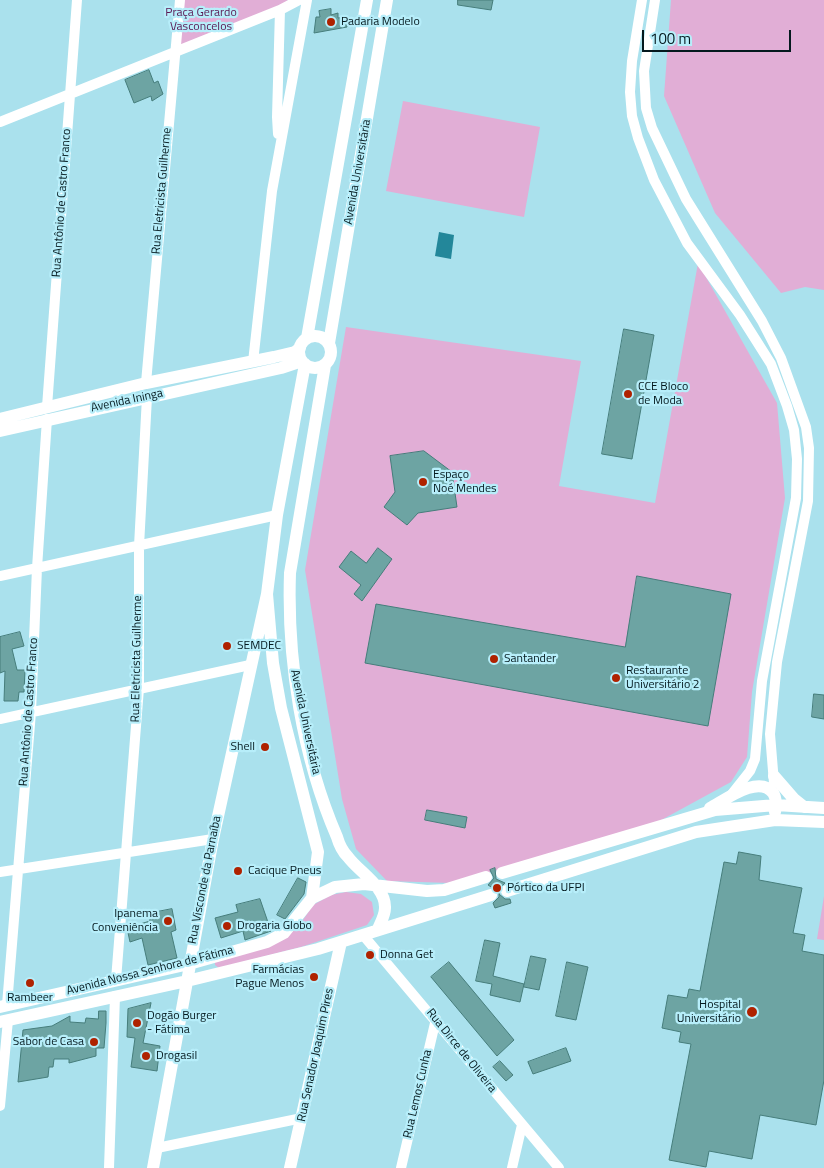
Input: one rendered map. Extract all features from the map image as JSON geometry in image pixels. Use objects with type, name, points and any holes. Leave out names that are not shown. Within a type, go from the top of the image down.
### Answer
[{"type":"main road","name":"Avenida Universitária","points":[[376,886],[346,856],[337,839],[313,762],[294,673],[289,607],[290,573],[324,364],[330,357],[329,343],[387,0]]},
{"type":"main road","name":"Avenida Universitária","points":[[312,898],[318,852],[273,663],[267,594],[277,515],[365,1]]},
{"type":"main road","points":[[365,1],[370,11],[367,41],[372,47],[380,43]]},
{"type":"main road","points":[[254,368],[295,352],[304,353],[321,337],[329,343]]},
{"type":"main road","points":[[304,353],[314,368],[324,364]]},
{"type":"main road","name":"Avenida Ininga","points":[[0,431],[47,413],[146,383],[254,368]]},
{"type":"main road","name":"Avenida Ininga","points":[[0,418],[47,413],[147,397],[254,368]]},
{"type":"main road","points":[[146,383],[147,397]]},
{"type":"main road","points":[[270,572],[290,573]]},
{"type":"main road","name":"Rua Visconde da Parnaíba","points":[[153,1168],[213,839],[267,594]]},
{"type":"main road","points":[[296,765],[313,762]]},
{"type":"main road","points":[[774,776],[794,799],[804,807]]},
{"type":"main road","points":[[700,814],[748,788],[761,786],[770,790],[776,801],[773,816],[766,821]]},
{"type":"main road","points":[[502,873],[700,814],[776,801],[804,807],[824,808]]},
{"type":"main road","points":[[507,891],[696,832],[766,821],[824,822]]},
{"type":"main road","points":[[536,862],[541,881]]},
{"type":"main road","points":[[312,898],[335,887],[351,884],[444,890],[486,877]]},
{"type":"main road","points":[[376,886],[386,907],[378,929]]},
{"type":"main road","name":"Avenida Nossa Senhora de Fátima","points":[[4,1021],[187,981],[318,949],[491,895]]},
{"type":"main road","name":"Avenida Nossa Senhora de Fátima","points":[[4,1006],[190,964],[276,938],[284,934],[312,898]]},
{"type":"main road","name":"Rua Senador Joaquim Pires","points":[[290,1168],[340,942]]},
{"type":"street","name":"Rua Antônio de Castro Franco","points":[[4,1006],[31,712],[37,568],[76,0]]},
{"type":"street","name":"Rua Eletricista Guilherme","points":[[146,383],[180,0]]},
{"type":"street","points":[[0,122],[280,10],[299,0]]},
{"type":"street","points":[[254,368],[261,278],[280,146],[307,0]]},
{"type":"street","points":[[642,0],[632,61],[630,92],[632,116],[638,138],[654,180],[687,243],[740,315],[771,364],[790,414],[797,458],[796,498],[762,681],[755,759],[750,771],[727,799]]},
{"type":"street","points":[[656,0],[644,71],[646,108],[652,128],[686,199],[706,234],[753,306],[781,358],[806,427],[809,448],[808,501],[777,662],[770,734],[776,801]]},
{"type":"street","points":[[280,10],[277,117],[280,146]]},
{"type":"street","name":"Rua Eletricista Guilherme","points":[[116,980],[139,688],[139,546],[147,397]]},
{"type":"street","points":[[0,576],[277,515]]},
{"type":"street","points":[[0,719],[250,665]]},
{"type":"street","points":[[0,872],[213,839]]},
{"type":"street","name":"Rua Dirce de Oliveira","points":[[363,934],[559,1168]]},
{"type":"street","points":[[108,1168],[115,996]]},
{"type":"street","name":"Rua Lemos Cunha","points":[[401,1168],[436,1019]]},
{"type":"street","points":[[0,1106],[4,1021]]},
{"type":"street","points":[[157,1148],[302,1118]]},
{"type":"street","points":[[512,1168],[522,1125]]},
{"type":"green space","name":"Praça Gerardo Vasconcelos","points":[[183,0],[288,0],[279,9],[179,49]]},
{"type":"green space","points":[[671,0],[824,0],[824,290],[805,287],[781,293],[715,213],[664,96]]},
{"type":"green space","points":[[403,101],[540,127],[524,217],[386,191]]},
{"type":"green space","points":[[698,263],[777,403],[785,498],[752,692],[747,757],[731,782],[654,824],[581,847],[451,883],[387,881],[356,849],[342,799],[305,570],[346,327],[581,361],[559,486],[655,503]]},
{"type":"green space","points":[[346,892],[361,894],[372,902],[374,915],[367,925],[301,947],[219,968],[215,965],[215,962],[291,933],[313,905],[331,895]]},
{"type":"green space","points":[[824,896],[824,940],[817,939]]},
{"type":"water","points":[[439,232],[454,235],[451,259],[435,256]]},
{"type":"building","points":[[458,0],[493,0],[491,10],[458,5]]},
{"type":"building","name":"Padaria Modelo","points":[[331,9],[331,15],[338,13],[338,18],[346,17],[347,27],[314,33],[316,17],[320,17],[319,11]]},
{"type":"building","points":[[149,70],[154,83],[158,81],[163,94],[152,101],[151,96],[134,103],[125,80]]},
{"type":"building","name":"CCE Bloco de Moda","points":[[624,329],[654,335],[632,459],[602,454]]},
{"type":"building","name":"Espaço Noé Mendes","points":[[424,451],[452,472],[457,507],[418,513],[407,525],[384,507],[395,492],[390,456]]},
{"type":"building","points":[[378,548],[392,559],[362,601],[354,594],[361,585],[339,567],[351,551],[366,563]]},
{"type":"building","points":[[637,576],[731,594],[708,726],[365,663],[376,604],[625,647]]},
{"type":"building","points":[[20,632],[24,646],[12,649],[17,670],[25,670],[24,692],[19,692],[18,701],[4,701],[5,671],[0,673],[0,637]]},
{"type":"building","points":[[814,694],[824,695],[824,719],[812,717]]},
{"type":"building","points":[[427,810],[467,817],[465,828],[425,820]]},
{"type":"building","name":"Hospital Universitário","points":[[739,852],[761,856],[759,880],[802,888],[793,933],[805,935],[802,951],[824,955],[824,1080],[816,1125],[760,1115],[752,1159],[709,1151],[706,1167],[669,1160],[691,1044],[679,1042],[681,1032],[662,1028],[668,995],[687,998],[689,989],[700,991],[724,862],[736,864]]},
{"type":"building","points":[[495,868],[496,879],[505,883],[499,889],[499,892],[488,885],[494,878],[490,870]]},
{"type":"building","points":[[298,878],[306,882],[304,894],[285,919],[277,915]]},
{"type":"building","points":[[499,894],[505,899],[510,899],[511,903],[495,908],[493,903],[499,897]]},
{"type":"building","points":[[260,899],[271,931],[245,940],[243,931],[221,938],[215,918],[238,912],[236,905]]},
{"type":"building","points":[[172,909],[176,930],[171,932],[177,958],[148,965],[142,938],[130,942],[127,928],[150,921],[153,918],[152,913]]},
{"type":"building","points":[[485,940],[500,943],[493,976],[524,984],[520,1002],[490,995],[492,984],[476,981]]},
{"type":"building","points":[[531,956],[546,959],[539,990],[524,987]]},
{"type":"building","points":[[449,962],[514,1040],[497,1056],[431,977]]},
{"type":"building","points":[[567,962],[588,967],[576,1020],[556,1016]]},
{"type":"building","points":[[151,1003],[143,1043],[160,1046],[157,1071],[131,1067],[135,1038],[127,1037],[128,1009]]},
{"type":"building","points":[[99,1011],[106,1011],[106,1023],[104,1048],[96,1048],[96,1056],[69,1063],[69,1059],[54,1059],[53,1067],[49,1067],[48,1077],[18,1082],[23,1030],[52,1026],[70,1016],[70,1022],[85,1023],[86,1018],[98,1019]]},
{"type":"building","points":[[566,1048],[571,1061],[533,1074],[528,1062]]},
{"type":"building","points":[[500,1061],[513,1075],[506,1081],[493,1067]]},
{"type":"place","name":"Padaria Modelo","points":[[331,22]]},
{"type":"place","name":"CCE Bloco de Moda","points":[[628,394]]},
{"type":"place","name":"Espaço Noé Mendes","points":[[423,482]]},
{"type":"place","name":"SEMDEC","points":[[227,646]]},
{"type":"place","name":"Santander","points":[[494,659]]},
{"type":"place","name":"Restaurante Universitário 2","points":[[616,678]]},
{"type":"place","name":"Shell","points":[[265,747]]},
{"type":"place","name":"Cacique Pneus","points":[[238,871]]},
{"type":"place","name":"Pórtico da UFPI","points":[[497,888]]},
{"type":"place","name":"Ipanema Conveniência","points":[[168,921]]},
{"type":"place","name":"Drogaria Globo","points":[[227,926]]},
{"type":"place","name":"Donna Get","points":[[370,955]]},
{"type":"place","name":"Farmácias Pague Menos","points":[[314,977]]},
{"type":"place","name":"Rambeer","points":[[30,983]]},
{"type":"place","name":"Hospital Universitário","points":[[752,1012]]},
{"type":"place","name":"Dogão Burger - Fátima","points":[[137,1023]]},
{"type":"place","name":"Sabor de Casa","points":[[94,1042]]},
{"type":"place","name":"Drogasil","points":[[146,1056]]}]
